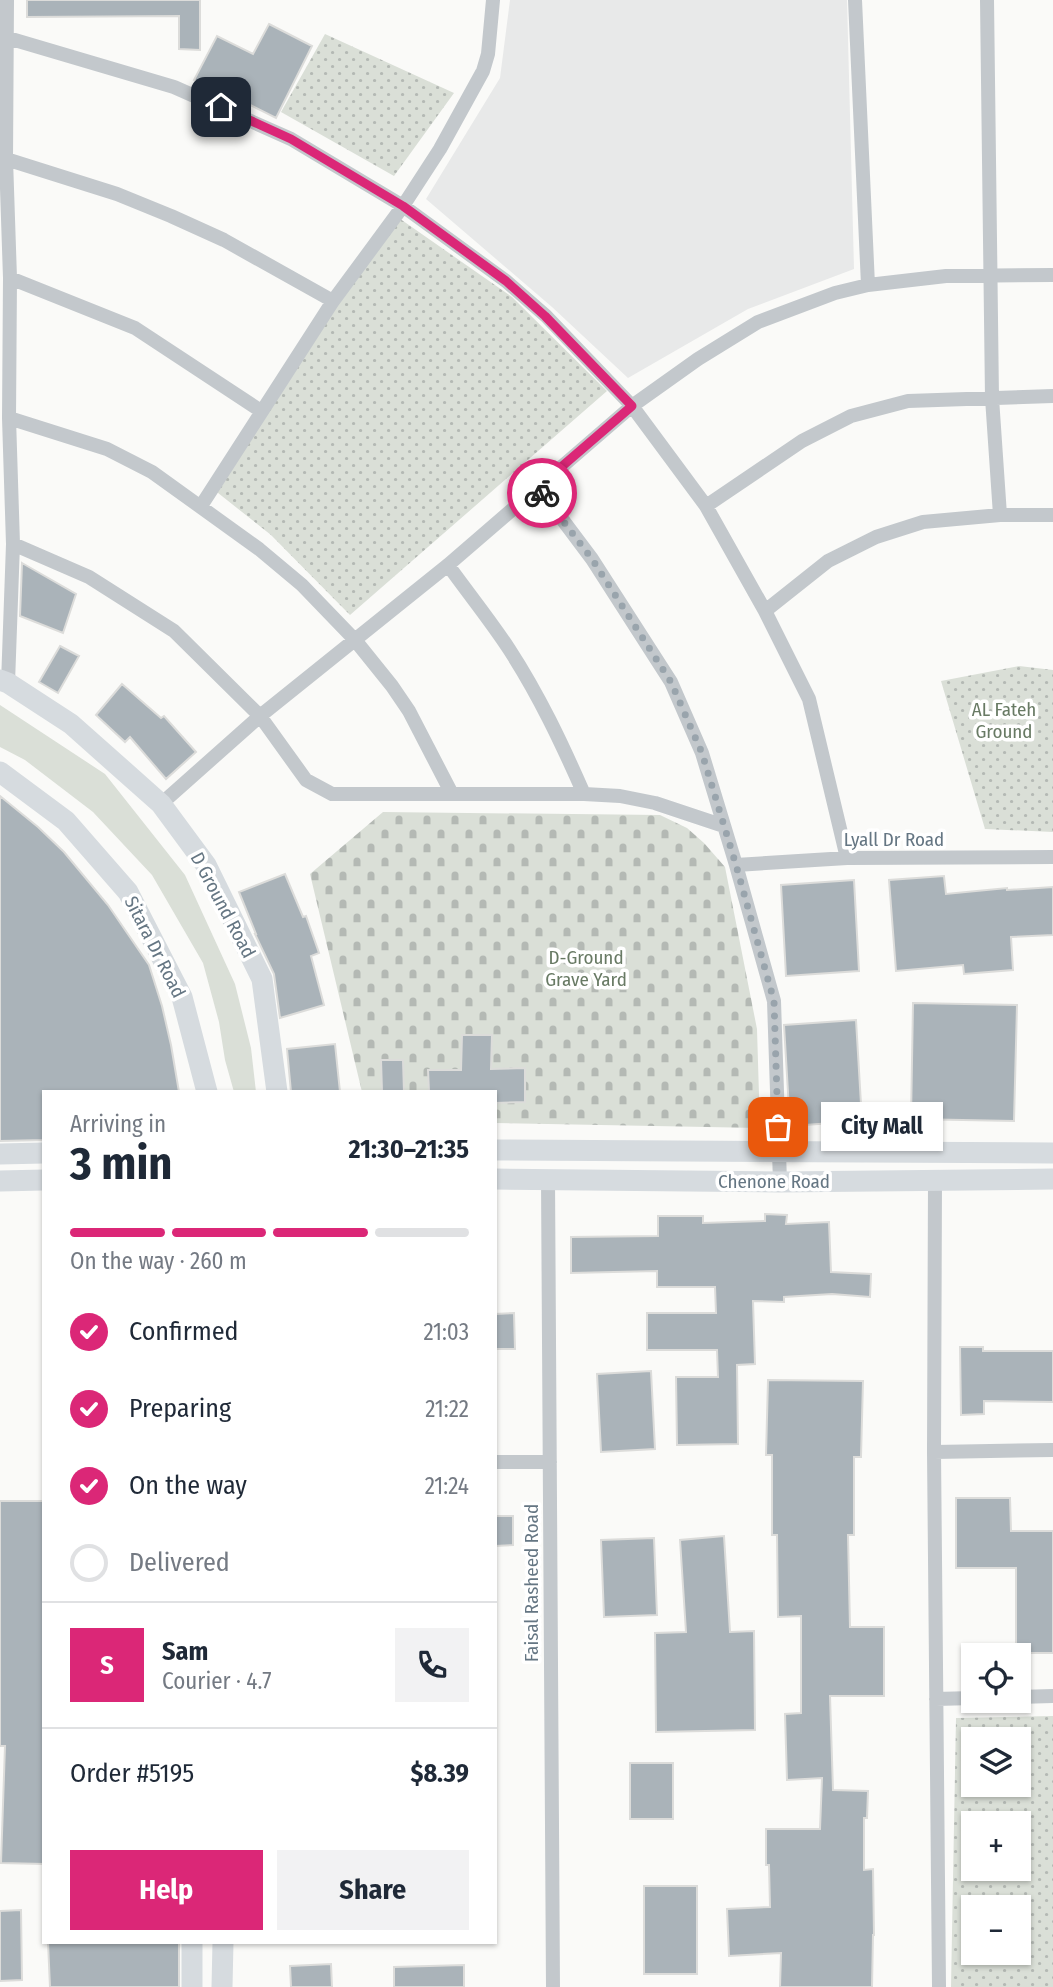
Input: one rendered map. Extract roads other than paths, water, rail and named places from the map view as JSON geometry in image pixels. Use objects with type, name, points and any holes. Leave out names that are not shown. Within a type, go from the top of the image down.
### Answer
[{"type":"street","points":[[4,682],[13,544],[4,38],[6,0]]},
{"type":"street","points":[[201,506],[333,301],[403,206],[440,149],[483,71],[488,54],[493,0]]},
{"type":"street","points":[[855,0],[868,285]]},
{"type":"street","points":[[987,0],[992,398],[1000,515]]},
{"type":"street","points":[[4,38],[174,87],[291,139],[403,206],[506,281],[545,316],[632,406],[706,506],[765,611],[809,699],[847,858]]},
{"type":"street","points":[[6,159],[117,194],[171,216],[224,240],[333,301]]},
{"type":"street","points":[[161,804],[260,716],[448,565],[632,406],[698,359],[758,322],[835,293],[868,285],[946,276],[1053,275]]},
{"type":"street","points":[[10,278],[135,328],[261,411]]},
{"type":"street","points":[[706,506],[802,441],[850,416],[908,401],[1053,396]]},
{"type":"street","points":[[9,418],[107,449],[152,472],[259,549],[302,584],[355,640],[392,686],[409,712],[452,794]]},
{"type":"street","points":[[538,487],[592,559],[671,682],[702,753],[774,1001],[780,1182]]},
{"type":"street","points":[[765,611],[828,561],[876,537],[923,522],[1000,515],[1053,515]]},
{"type":"street","points":[[13,544],[89,577],[174,631],[260,716],[306,780],[332,794],[620,796],[655,803],[724,826]]},
{"type":"street","points":[[448,565],[509,649],[536,694],[559,737],[584,794]]},
{"type":"street","name":"D Ground Road","points":[[4,682],[71,723],[161,804],[206,865],[262,979],[277,1090]]},
{"type":"street","name":"Sitara Dr Road","points":[[0,772],[66,821],[128,892],[182,998],[209,1087]]},
{"type":"street","name":"Lyall Dr Road","points":[[736,865],[847,858],[1053,857]]},
{"type":"street","name":"Chenone Road","points":[[497,1150],[1053,1153]]},
{"type":"street","points":[[0,1154],[42,1153]]},
{"type":"street","name":"Chenone Road","points":[[497,1179],[780,1182],[1053,1179]]},
{"type":"street","name":"Faisal Rasheed Road","points":[[548,1179],[553,1987]]},
{"type":"street","points":[[0,1181],[42,1180]]},
{"type":"street","points":[[934,1181],[939,1987]]},
{"type":"street","points":[[934,1451],[1053,1450]]},
{"type":"street","points":[[497,1462],[550,1462]]},
{"type":"street","points":[[1031,1697],[1053,1696]]},
{"type":"street","points":[[936,1699],[961,1698]]},
{"type":"street","points":[[192,1944],[192,1987]]},
{"type":"street","points":[[222,1987],[223,1944]]},
{"type":"place","name":"City Mall","points":[[778,1127]]},
{"type":"park label","name":"AL Fateh Ground","points":[[1004,720]]},
{"type":"park label","name":"D-Ground Grave Yard","points":[[586,968]]}]
